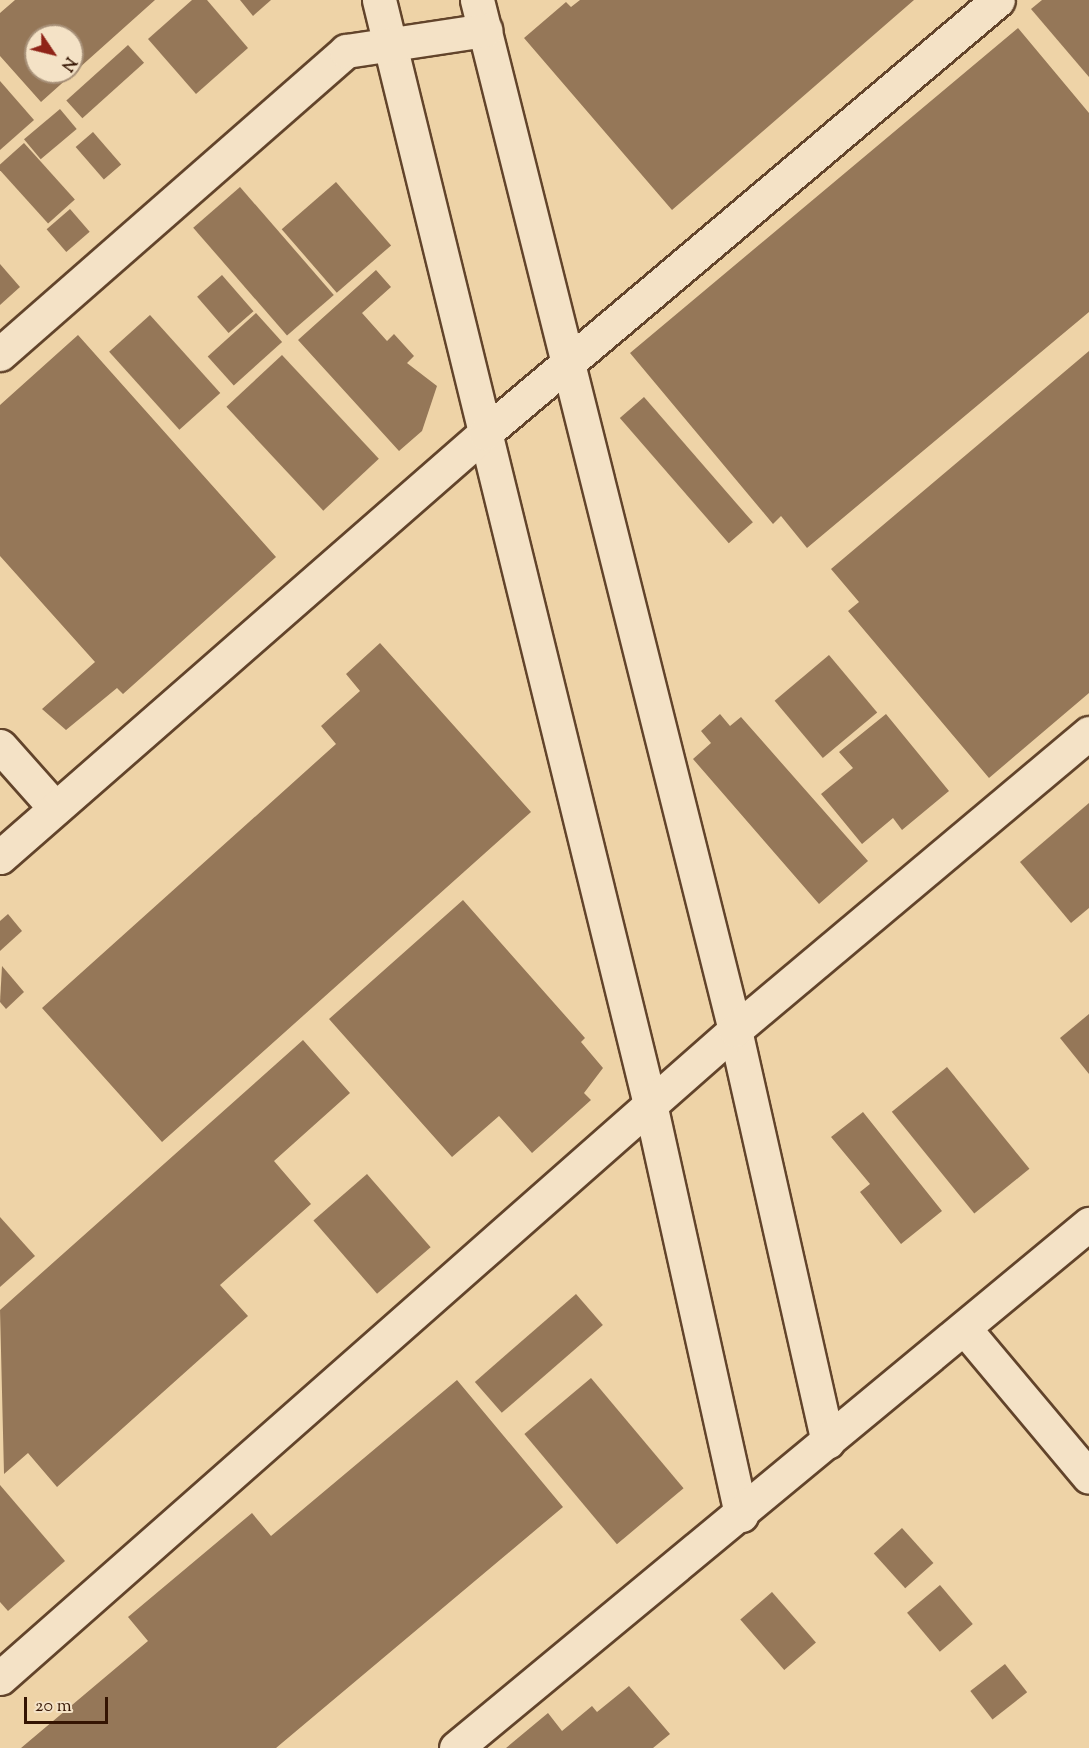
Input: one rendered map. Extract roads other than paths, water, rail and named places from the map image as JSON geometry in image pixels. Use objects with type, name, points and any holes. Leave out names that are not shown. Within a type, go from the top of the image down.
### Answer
[{"type":"street","points":[[379,0],[651,1108],[741,1515]]},
{"type":"street","points":[[0,857],[485,433],[567,368],[998,0]]},
{"type":"street","points":[[0,354],[346,51],[391,42],[481,15],[567,368],[735,1030],[828,1442]]},
{"type":"street","points":[[0,1678],[651,1108],[735,1030],[1089,733]]},
{"type":"street","points":[[0,746],[55,808]]},
{"type":"street","points":[[456,1748],[741,1515],[1089,1224]]},
{"type":"street","points":[[964,1328],[1089,1477]]}]
